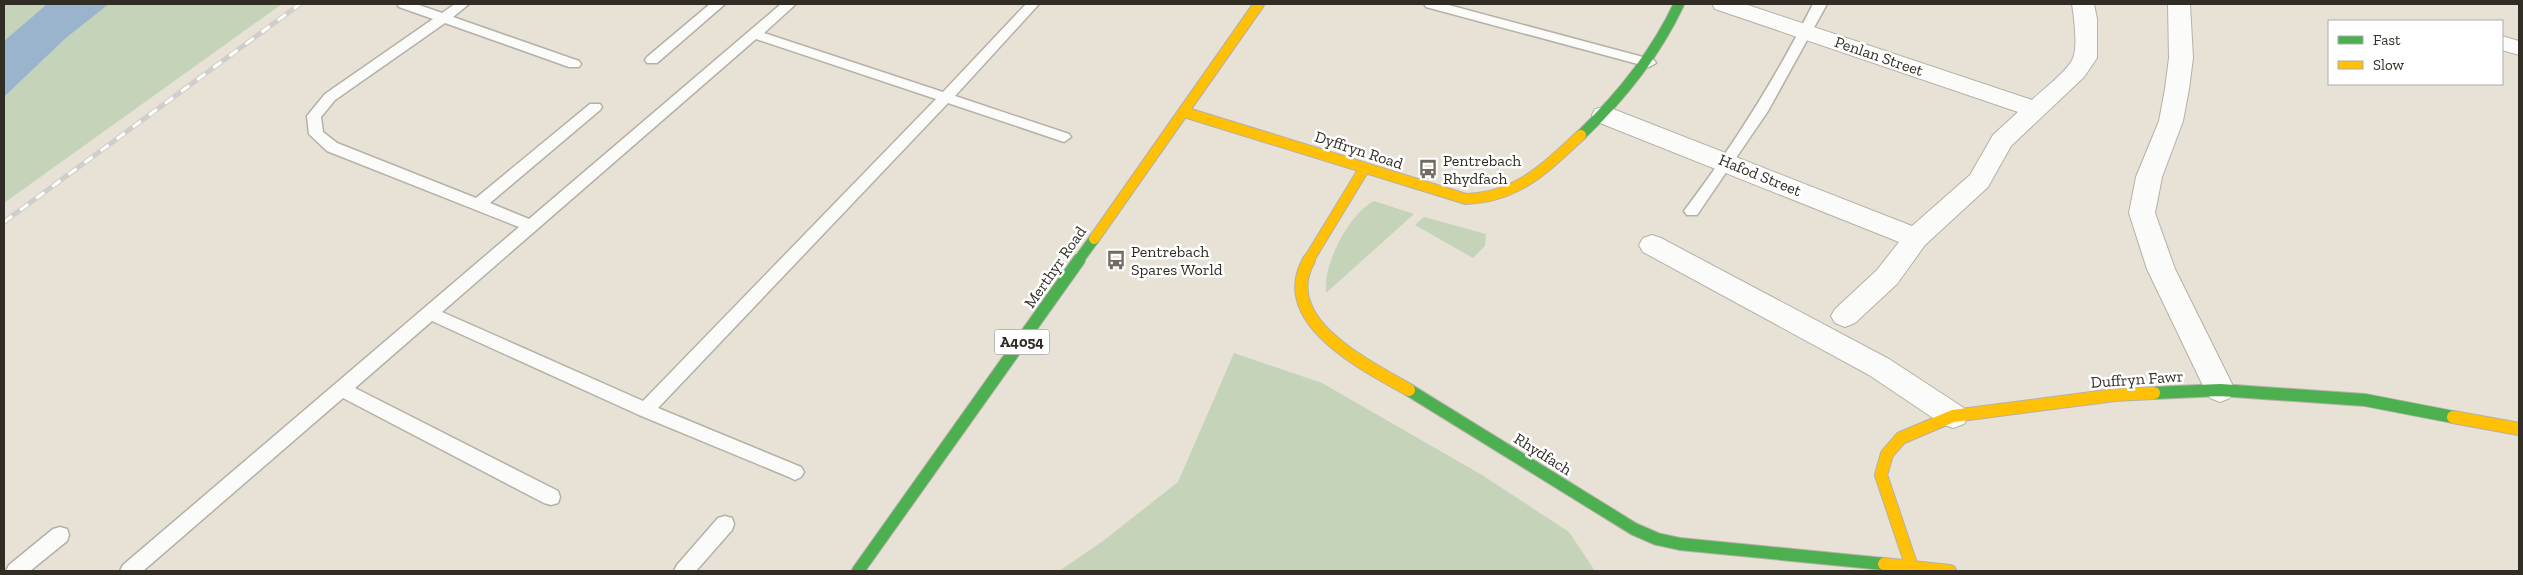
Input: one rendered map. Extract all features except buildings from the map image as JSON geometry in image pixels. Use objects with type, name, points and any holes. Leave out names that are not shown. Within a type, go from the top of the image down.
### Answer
[{"type":"street","name":"Merthyr Road","points":[[858,571],[1259,4]]},
{"type":"street","name":"Dyffryn Road","points":[[1184,112],[1461,199],[1482,200],[1500,196],[1530,180],[1604,115],[1649,63],[1670,26],[1679,4]]},
{"type":"street","name":"Penlan Street","points":[[1723,4],[2034,109]]},
{"type":"street","points":[[1846,316],[1887,277],[1916,238],[1979,181],[2002,141],[2034,109],[2064,85],[2085,58],[2086,19],[2083,4]]},
{"type":"street","points":[[2179,4],[2181,58],[2178,89],[2171,122],[2149,177],[2142,212],[2161,269],[2220,390]]},
{"type":"street","points":[[2503,43],[2519,48]]},
{"type":"street","name":"Hafod Street","points":[[1604,115],[1729,162],[1916,238]]},
{"type":"street","name":"Rhydfach","points":[[1364,169],[1305,268],[1301,289],[1309,316],[1323,333],[1346,352],[1634,530],[1657,540],[1680,544],[1950,571]]},
{"type":"street","points":[[1652,245],[1879,367],[1953,416]]},
{"type":"street","name":"Duffryn Fawr","points":[[1912,567],[1881,475],[1887,454],[1901,438],[1953,416],[2114,395],[2220,390],[2365,400],[2519,429]]},
{"type":"lane","points":[[404,4],[574,64]]},
{"type":"lane","points":[[463,4],[330,97],[314,116],[316,134],[332,147],[479,204],[529,226]]},
{"type":"lane","points":[[652,60],[718,4]]},
{"type":"lane","points":[[130,571],[789,4]]},
{"type":"lane","points":[[645,410],[946,98],[1033,4]]},
{"type":"lane","points":[[1430,4],[1649,63]]},
{"type":"lane","points":[[1692,212],[1729,162],[1807,31],[1820,4]]},
{"type":"lane","points":[[754,34],[1064,137]]},
{"type":"lane","points":[[479,204],[595,107]]},
{"type":"lane","points":[[429,312],[645,410],[795,472]]},
{"type":"lane","points":[[341,389],[551,497]]},
{"type":"lane","points":[[684,571],[725,524]]},
{"type":"lane","points":[[16,571],[60,536]]},
{"type":"green space","points":[[4,4],[47,4],[4,41]]},
{"type":"green space","points":[[109,4],[282,4],[4,203],[4,97],[66,38]]},
{"type":"green space","points":[[1374,201],[1414,214],[1326,293],[1329,268],[1339,241],[1355,217]]},
{"type":"green space","points":[[1424,217],[1486,234],[1485,246],[1473,258],[1415,225]]},
{"type":"green space","points":[[1234,353],[1322,383],[1482,475],[1569,532],[1595,571],[1059,571],[1103,541],[1178,482]]},
{"type":"water","points":[[47,4],[109,4],[66,38],[4,97],[4,41]]},
{"type":"railway","points":[[4,222],[300,4]]},
{"type":"traffic: fast","points":[[1581,135],[1637,75],[1660,41],[1679,4]]},
{"type":"traffic: fast","points":[[858,571],[1094,239]]},
{"type":"traffic: fast","points":[[1409,390],[1634,529],[1657,539],[1680,544],[1884,564]]},
{"type":"traffic: fast","points":[[2154,393],[2220,390],[2365,400],[2453,417]]},
{"type":"traffic: slow","points":[[1094,239],[1259,4]]},
{"type":"traffic: slow","points":[[1184,112],[1466,199],[1501,195],[1516,188],[1543,170],[1581,135]]},
{"type":"traffic: slow","points":[[1364,169],[1307,263],[1301,288],[1306,308],[1317,326],[1333,342],[1353,357],[1409,390]]},
{"type":"traffic: slow","points":[[1912,567],[1881,475],[1887,454],[1901,438],[1953,416],[2115,395],[2154,393]]},
{"type":"traffic: slow","points":[[2453,417],[2519,429]]},
{"type":"traffic: slow","points":[[1884,564],[1950,571]]},
{"type":"place","name":"Pentrebach Rhydfach","points":[[1428,169]]},
{"type":"place","name":"Pentrebach Spares World","points":[[1116,260]]}]
